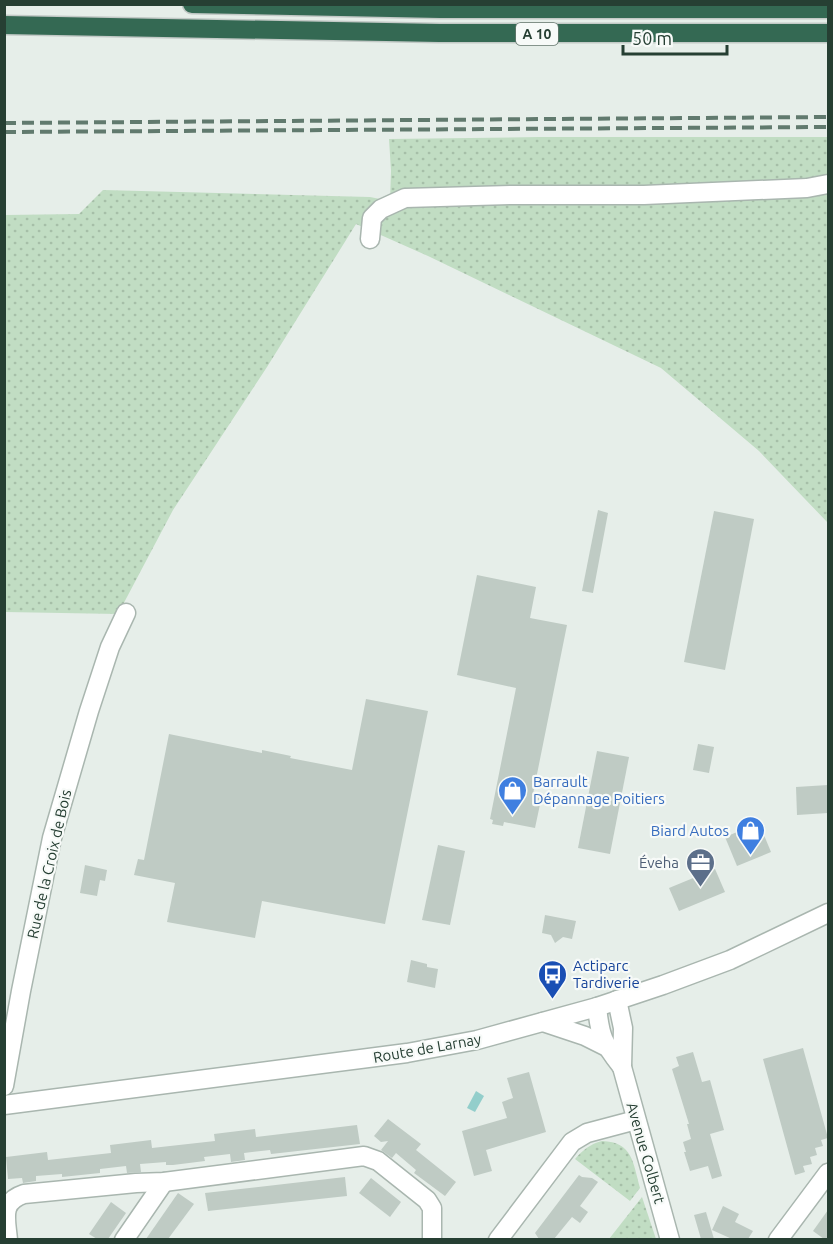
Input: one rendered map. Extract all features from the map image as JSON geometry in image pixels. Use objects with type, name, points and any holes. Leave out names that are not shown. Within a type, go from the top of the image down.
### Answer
[{"type":"highway","name":"A 10","points":[[192,4],[440,9],[828,9]]},
{"type":"highway","name":"A 10","points":[[4,25],[450,33],[828,33]]},
{"type":"street","points":[[370,239],[372,218],[381,209],[405,198],[644,195],[807,189],[828,184]]},
{"type":"street","name":"Rue de la Croix de Bois","points":[[4,1086],[51,838],[110,647],[126,613]]},
{"type":"street","name":"Route de Larnay","points":[[4,1104],[407,1053],[477,1040],[617,1000],[729,960],[828,913]]},
{"type":"street","name":"Avenue Colbert","points":[[617,1000],[623,1028],[622,1067],[670,1239]]},
{"type":"street","name":"Avenue Colbert","points":[[597,1006],[600,1032],[605,1046],[622,1067]]},
{"type":"street","name":"Avenue Colbert","points":[[543,1022],[578,1033],[605,1046]]},
{"type":"street","points":[[498,1239],[572,1142],[587,1133],[636,1120]]},
{"type":"street","points":[[9,1239],[5,1209],[14,1197],[24,1194],[164,1182],[363,1156],[371,1157],[427,1200],[432,1208],[432,1239]]},
{"type":"street","points":[[778,1239],[828,1173]]},
{"type":"street","points":[[124,1239],[164,1182]]},
{"type":"green space","points":[[828,137],[828,523],[759,451],[661,368],[428,256],[356,224],[267,367],[173,510],[118,614],[5,612],[5,215],[79,214],[103,190],[370,197],[390,201],[389,139]]},
{"type":"green space","points":[[602,1141],[620,1145],[633,1162],[640,1188],[630,1201],[575,1159],[587,1148]]},
{"type":"green space","points":[[642,1197],[656,1239],[609,1239]]},
{"type":"water","points":[[476,1091],[484,1096],[475,1112],[467,1108]]},
{"type":"building","points":[[598,510],[608,513],[593,593],[582,591]]},
{"type":"building","points":[[714,511],[754,519],[725,670],[684,662]]},
{"type":"building","points":[[477,575],[536,587],[530,618],[567,625],[533,794],[542,795],[535,828],[504,822],[503,826],[492,824],[493,820],[490,819],[516,688],[457,675]]},
{"type":"building","points":[[366,699],[428,711],[385,924],[262,901],[255,938],[167,922],[175,883],[134,875],[138,859],[144,860],[169,734],[262,753],[262,750],[352,770]]},
{"type":"building","points":[[698,744],[714,747],[709,773],[693,770]]},
{"type":"building","points":[[597,751],[629,757],[610,854],[578,848]]},
{"type":"building","points":[[828,785],[828,813],[797,815],[796,787]]},
{"type":"building","points":[[759,823],[771,852],[737,866],[725,837]]},
{"type":"building","points":[[438,845],[465,851],[450,925],[422,920]]},
{"type":"building","points":[[85,865],[107,870],[105,881],[100,880],[97,896],[80,893]]},
{"type":"building","points":[[715,869],[725,892],[679,911],[669,888]]},
{"type":"building","points":[[545,915],[576,921],[572,939],[563,937],[555,943],[551,935],[542,933]]},
{"type":"building","points":[[411,960],[438,969],[435,988],[407,982]]},
{"type":"building","points":[[803,1048],[828,1138],[821,1140],[823,1146],[815,1148],[817,1155],[810,1157],[812,1164],[803,1166],[805,1172],[795,1175],[763,1059]]},
{"type":"building","points":[[693,1052],[702,1082],[710,1080],[724,1130],[710,1134],[722,1176],[712,1179],[708,1166],[690,1171],[684,1152],[686,1152],[683,1142],[691,1139],[687,1124],[689,1124],[672,1069],[679,1066],[676,1057]]},
{"type":"building","points":[[529,1072],[546,1132],[486,1150],[492,1171],[474,1176],[462,1131],[507,1118],[502,1102],[513,1098],[507,1078]]},
{"type":"building","points":[[388,1119],[421,1144],[416,1150],[456,1182],[445,1196],[414,1173],[416,1170],[396,1153],[392,1158],[381,1150],[388,1141],[381,1142],[374,1136]]},
{"type":"building","points":[[357,1125],[360,1144],[271,1154],[270,1150],[244,1153],[245,1160],[231,1162],[230,1154],[204,1157],[205,1161],[173,1165],[166,1165],[166,1162],[140,1164],[141,1172],[127,1173],[126,1166],[100,1169],[100,1173],[62,1177],[62,1174],[36,1176],[36,1181],[23,1183],[22,1178],[8,1179],[6,1157],[47,1152],[48,1160],[111,1153],[110,1145],[151,1140],[152,1148],[215,1141],[214,1134],[255,1129],[256,1137]]},
{"type":"building","points":[[579,1175],[598,1182],[580,1206],[588,1212],[580,1223],[572,1217],[554,1239],[539,1239],[535,1233]]},
{"type":"building","points":[[345,1177],[347,1196],[208,1211],[205,1193]]},
{"type":"building","points":[[371,1178],[401,1202],[390,1217],[359,1193]]},
{"type":"building","points":[[178,1193],[194,1204],[168,1239],[146,1239]]},
{"type":"building","points":[[111,1202],[126,1213],[108,1239],[97,1239],[89,1234]]},
{"type":"building","points":[[723,1206],[739,1214],[735,1222],[753,1231],[748,1239],[732,1239],[712,1230]]},
{"type":"building","points":[[828,1210],[828,1239],[824,1239],[813,1231]]},
{"type":"building","points":[[706,1212],[714,1239],[701,1239],[694,1215]]},
{"type":"railway","points":[[4,123],[828,117]]},
{"type":"railway","points":[[4,132],[828,127]]},
{"type":"place","name":"Barrault Dépannage Poitiers","points":[[512,816]]},
{"type":"place","name":"Biard Autos","points":[[750,856]]},
{"type":"place","name":"Éveha","points":[[700,888]]},
{"type":"place","name":"Actiparc Tardiverie","points":[[552,1000]]}]
